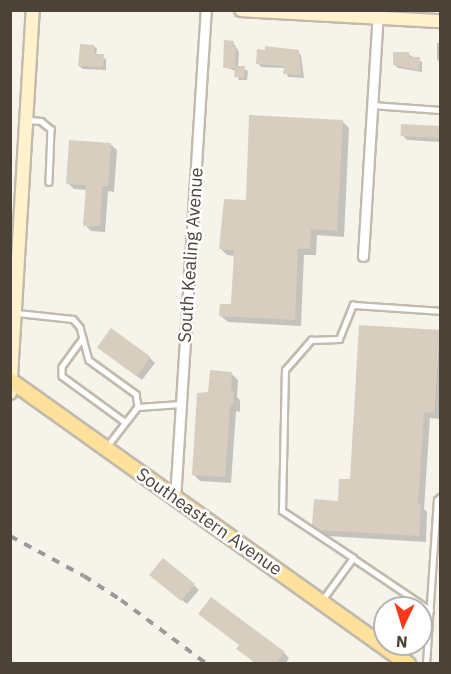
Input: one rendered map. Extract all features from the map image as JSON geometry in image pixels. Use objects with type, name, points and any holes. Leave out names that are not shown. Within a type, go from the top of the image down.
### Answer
[{"type":"main road","points":[[10,393],[33,10]]},
{"type":"main road","points":[[241,10],[378,14],[441,21]]},
{"type":"main road","name":"Southeastern Avenue","points":[[11,380],[408,663]]},
{"type":"street","name":"South Kealing Avenue","points":[[175,499],[206,10]]},
{"type":"street","points":[[363,256],[378,14]]},
{"type":"lane","points":[[372,105],[441,110]]},
{"type":"lane","points":[[26,120],[41,121],[51,129],[49,182]]},
{"type":"lane","points":[[409,596],[282,510],[285,370],[311,340],[339,339],[353,306],[441,311]]},
{"type":"lane","points":[[15,313],[73,319],[83,338],[89,360],[136,394],[138,407]]},
{"type":"lane","points":[[83,338],[62,367],[62,376],[125,422]]},
{"type":"lane","points":[[106,449],[138,407],[181,404]]},
{"type":"lane","points":[[431,596],[437,500],[441,497]]},
{"type":"lane","points":[[321,602],[353,558]]},
{"type":"building","points":[[224,40],[234,41],[235,66],[245,66],[244,78],[234,77],[235,68],[223,68]]},
{"type":"building","points":[[80,44],[94,45],[94,54],[104,54],[103,67],[78,66]]},
{"type":"building","points":[[265,46],[299,50],[301,75],[283,74],[284,66],[256,64],[257,49],[265,50]]},
{"type":"building","points":[[393,52],[409,52],[409,57],[420,57],[419,70],[393,65]]},
{"type":"building","points":[[249,115],[343,120],[337,231],[311,229],[310,249],[298,249],[295,320],[219,316],[220,304],[231,304],[234,250],[219,249],[224,199],[246,200]]},
{"type":"building","points":[[401,124],[440,126],[440,138],[400,136]]},
{"type":"building","points":[[69,140],[111,143],[108,186],[102,186],[100,226],[83,226],[86,185],[66,184]]},
{"type":"building","points":[[359,325],[440,330],[434,413],[424,412],[418,504],[421,504],[419,536],[319,530],[312,525],[314,499],[338,501],[339,479],[350,479]]},
{"type":"building","points":[[111,328],[151,357],[137,376],[97,347]]},
{"type":"building","points":[[210,370],[232,372],[231,392],[234,392],[233,405],[230,405],[225,477],[192,475],[197,393],[208,392]]},
{"type":"building","points":[[163,558],[195,584],[181,601],[149,575]]},
{"type":"building","points":[[211,597],[285,652],[276,663],[256,663],[236,649],[239,645],[198,614]]},
{"type":"railway","points":[[10,536],[84,576],[121,600],[207,664]]}]
